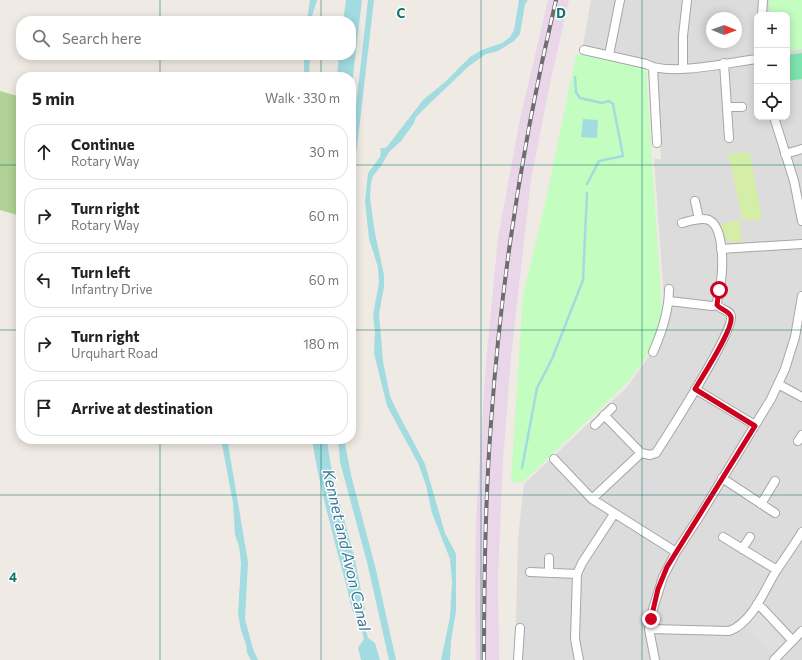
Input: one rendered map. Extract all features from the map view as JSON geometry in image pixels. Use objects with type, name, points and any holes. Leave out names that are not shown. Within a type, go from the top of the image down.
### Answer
[{"type":"street","points":[[609,55],[620,0]]},
{"type":"street","points":[[683,69],[683,36],[687,0]]},
{"type":"street","points":[[762,12],[763,0]]},
{"type":"street","points":[[584,50],[646,64],[653,68],[663,69],[683,69],[754,59]]},
{"type":"street","points":[[724,63],[729,138]]},
{"type":"street","points":[[653,68],[657,143]]},
{"type":"street","points":[[728,107],[742,107]]},
{"type":"street","points":[[775,120],[794,180],[802,221]]},
{"type":"street","points":[[785,154],[802,149]]},
{"type":"street","points":[[694,201],[699,220]]},
{"type":"street","points":[[682,223],[709,220],[717,227],[721,249],[722,274],[717,305]]},
{"type":"street","points":[[721,249],[802,244]]},
{"type":"street","points":[[654,352],[662,333],[669,301],[668,289]]},
{"type":"street","points":[[655,660],[649,628],[658,589],[667,567],[763,414],[778,384],[795,337],[802,296]]},
{"type":"street","points":[[604,415],[641,453],[650,455],[656,453],[723,341],[731,323],[731,315],[729,313],[717,305],[712,306],[669,301]]},
{"type":"street","points":[[778,384],[802,397]]},
{"type":"street","points":[[695,389],[755,426]]},
{"type":"street","points":[[595,425],[612,408]]},
{"type":"street","points":[[592,499],[641,453]]},
{"type":"street","points":[[554,459],[592,499],[676,552]]},
{"type":"street","points":[[722,478],[775,513]]},
{"type":"street","points":[[761,504],[775,482]]},
{"type":"street","points":[[578,660],[575,634],[577,574],[582,563],[614,514]]},
{"type":"street","points":[[649,628],[729,631],[742,624],[757,604],[777,570],[799,543],[802,532]]},
{"type":"street","points":[[742,549],[750,536]]},
{"type":"street","points":[[723,537],[777,570]]},
{"type":"street","points":[[549,558],[549,573]]},
{"type":"street","points":[[530,572],[577,574]]},
{"type":"street","points":[[757,604],[792,640]]},
{"type":"street","points":[[518,660],[520,628]]},
{"type":"street","points":[[774,660],[802,631]]},
{"type":"shaded area","points":[[548,0],[569,0],[550,83],[531,180],[511,357],[503,460],[498,578],[499,660],[476,660],[476,520],[486,361],[498,238],[520,119]]},
{"type":"shaded area","points":[[591,0],[802,0],[802,660],[515,660],[518,539],[524,484],[627,387],[649,356],[658,336],[662,320],[664,300],[654,159],[661,159],[655,66],[583,45]]},
{"type":"shaded area","points":[[756,613],[763,613],[783,637],[782,644],[771,654],[745,625]]},
{"type":"green space","points":[[769,0],[802,0],[802,49],[790,51],[790,12],[769,12]]},
{"type":"green space","points":[[802,53],[802,79],[790,81],[790,55]]},
{"type":"green space","points":[[582,54],[643,68],[646,70],[662,311],[659,329],[652,348],[628,382],[523,482],[511,482],[523,296],[547,195],[576,55]]},
{"type":"green space","points":[[0,91],[16,96],[16,215],[0,210]]},
{"type":"green space","points":[[750,152],[762,219],[743,221],[728,154]]},
{"type":"green space","points":[[739,219],[742,241],[729,241],[723,234],[720,225]]},
{"type":"water","points":[[310,0],[317,0],[312,16],[308,16]]},
{"type":"water","points":[[346,0],[362,0],[356,50],[356,16],[344,16]]},
{"type":"water","points":[[368,0],[374,0],[356,156],[356,106]]},
{"type":"water","points":[[519,0],[528,0],[525,4],[520,34],[514,41],[498,51],[486,54],[469,66],[416,117],[414,123],[401,141],[389,152],[373,176],[371,183],[370,198],[375,233],[384,275],[384,287],[379,314],[383,361],[390,396],[425,464],[445,533],[456,554],[456,611],[451,641],[450,660],[441,660],[450,617],[452,582],[450,559],[432,513],[426,485],[418,463],[387,406],[374,353],[375,331],[373,315],[379,283],[378,267],[369,239],[365,201],[368,173],[380,157],[380,148],[386,148],[423,100],[445,82],[470,57],[482,50],[502,43],[510,37],[514,30]]},
{"type":"water","points":[[304,60],[310,60],[309,72],[304,72]]},
{"type":"water","points":[[339,60],[355,60],[353,72],[337,72]]},
{"type":"water","points":[[583,119],[598,120],[597,138],[581,137]]},
{"type":"water","points":[[222,444],[228,444],[248,562],[245,619],[253,649],[258,660],[251,660],[247,653],[238,614],[241,563],[239,546],[235,535],[233,503]]},
{"type":"water","name":"Kennet and Avon Canal","points":[[313,444],[328,444],[335,483],[354,556],[365,610],[363,619],[368,638],[375,643],[380,660],[361,660],[358,648],[364,639],[359,619],[353,612],[320,483]]},
{"type":"water","points":[[338,444],[345,444],[351,475],[376,570],[396,660],[389,660],[367,562],[340,462]]},
{"type":"waterway","points":[[575,77],[576,92],[580,98],[602,103],[609,101],[613,104],[623,156],[599,161],[587,184]]},
{"type":"waterway","points":[[522,468],[537,388],[552,359],[583,280],[587,193]]},
{"type":"railway","points":[[484,660],[487,482],[495,369],[507,263],[515,210],[533,105],[556,0]]},
{"type":"route","points":[[651,619],[658,589],[667,567],[755,426],[695,389],[723,341],[732,319],[729,313],[717,305],[719,290]]}]
